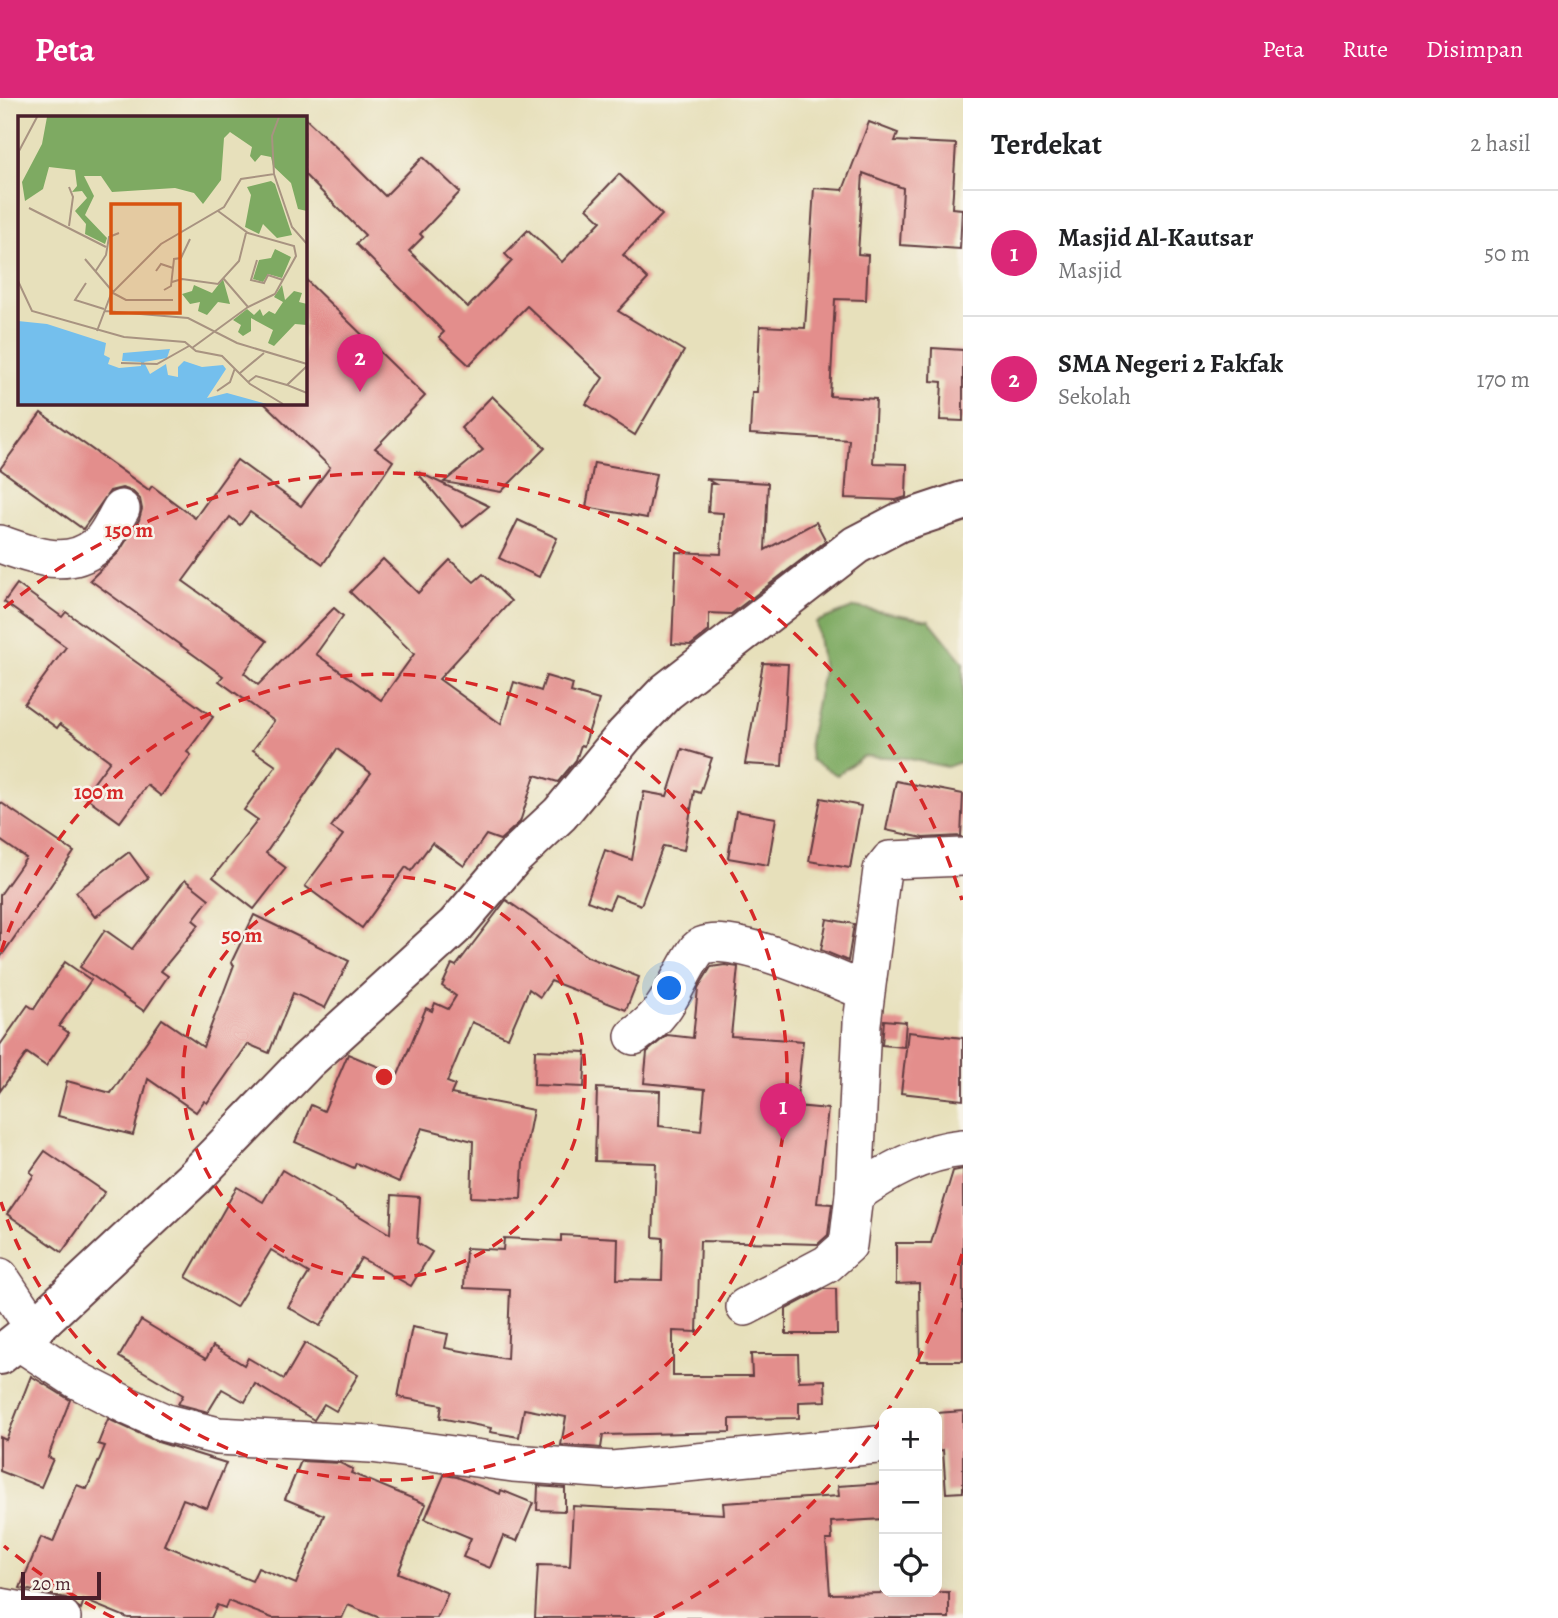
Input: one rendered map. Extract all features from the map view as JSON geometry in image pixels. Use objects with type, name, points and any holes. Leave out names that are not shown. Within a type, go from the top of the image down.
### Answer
[{"type":"main road","points":[[11,1346],[195,1177],[306,1062],[456,925],[514,857],[560,814],[625,735],[666,692],[856,545],[900,522],[963,501]]},
{"type":"street","points":[[0,544],[41,558],[75,559],[98,545],[121,509]]},
{"type":"street","points":[[745,1307],[827,1264],[842,1252],[850,1236],[865,991],[877,896],[885,864],[903,859],[963,857]]},
{"type":"street","points":[[634,1036],[665,1009],[696,951],[709,942],[721,941],[779,957],[865,991]]},
{"type":"street","points":[[854,1195],[885,1174],[913,1160],[963,1148]]},
{"type":"street","points":[[0,1278],[11,1346],[166,1423],[218,1436],[371,1444],[513,1463],[612,1470],[877,1445]]},
{"type":"street","points":[[0,1607],[62,1618]]},
{"type":"green space","points":[[855,607],[929,620],[963,662],[963,761],[947,767],[904,758],[863,756],[837,775],[811,760],[809,741],[823,671],[816,622]]},
{"type":"building","points":[[306,119],[385,196],[423,157],[460,192],[420,234],[423,237],[409,251],[468,307],[512,261],[505,254],[528,230],[562,262],[601,221],[587,208],[619,174],[662,215],[623,255],[648,279],[618,311],[684,351],[635,435],[586,404],[603,378],[527,306],[469,365],[439,337],[444,332],[356,244],[365,235],[306,176]]},
{"type":"building","points":[[869,122],[898,133],[895,141],[956,144],[952,208],[962,209],[960,249],[900,245],[903,188],[863,173],[858,254],[868,255],[866,300],[835,299],[830,396],[876,399],[873,463],[907,464],[906,497],[896,500],[845,498],[849,440],[750,434],[752,392],[757,392],[760,326],[805,328],[814,188],[843,190]]},
{"type":"building","points":[[306,280],[425,396],[375,448],[393,461],[323,564],[250,512],[240,525],[230,517],[183,581],[267,641],[244,673],[258,685],[334,608],[343,616],[316,654],[381,700],[414,654],[350,592],[383,559],[418,593],[450,560],[474,582],[483,574],[511,601],[439,679],[501,724],[514,682],[541,691],[546,676],[573,684],[571,692],[599,700],[584,746],[581,745],[576,760],[558,782],[535,775],[520,822],[500,840],[486,835],[464,866],[432,843],[411,871],[406,867],[362,928],[305,886],[343,835],[331,827],[371,773],[337,749],[266,853],[286,868],[254,909],[213,877],[258,820],[244,810],[276,766],[253,750],[274,721],[219,681],[223,676],[90,580],[119,552],[139,520],[142,509],[140,499],[132,491],[122,488],[110,491],[83,529],[0,469],[41,413],[149,490],[152,486],[195,518],[237,460],[301,506],[330,467],[265,404],[306,404]]},
{"type":"building","points":[[932,348],[963,350],[963,421],[940,420],[942,382],[931,381]]},
{"type":"building","points":[[492,396],[545,448],[501,492],[444,482],[483,450],[461,428]]},
{"type":"building","points":[[594,463],[656,474],[647,518],[586,507]]},
{"type":"building","points":[[416,471],[489,506],[463,527]]},
{"type":"building","points":[[706,479],[768,483],[765,550],[816,522],[826,541],[731,614],[709,613],[709,631],[691,645],[672,644],[676,552],[721,554],[723,513],[708,512],[710,484],[715,484]]},
{"type":"building","points":[[518,520],[557,538],[539,577],[499,558]]},
{"type":"building","points":[[17,584],[62,617],[66,612],[213,717],[187,752],[191,755],[161,796],[147,785],[120,822],[84,796],[110,761],[60,724],[57,728],[24,704],[66,647],[4,602]]},
{"type":"building","points":[[763,663],[788,664],[782,766],[745,764]]},
{"type":"building","points":[[682,749],[712,758],[700,793],[694,791],[684,850],[663,846],[641,905],[615,895],[609,909],[587,901],[605,850],[632,860],[644,792],[667,796]]},
{"type":"building","points":[[896,781],[963,794],[961,836],[923,838],[886,830]]},
{"type":"building","points":[[821,798],[861,806],[850,868],[809,861]]},
{"type":"building","points":[[0,802],[74,852],[0,958],[0,895],[26,858],[0,840]]},
{"type":"building","points":[[736,811],[776,818],[768,865],[728,858]]},
{"type":"building","points":[[129,852],[148,878],[95,917],[76,892]]},
{"type":"building","points":[[185,880],[209,899],[193,920],[199,925],[161,971],[168,976],[144,1011],[80,967],[105,930],[132,949]]},
{"type":"building","points":[[506,900],[588,957],[639,977],[626,1010],[551,981],[540,997],[529,989],[508,1038],[472,1022],[447,1082],[455,1085],[451,1094],[533,1110],[523,1162],[521,1199],[471,1197],[473,1141],[422,1128],[399,1182],[356,1163],[354,1168],[295,1142],[311,1105],[324,1111],[348,1054],[398,1075],[426,1008],[432,1011],[435,1003],[448,1009],[456,996],[442,986],[452,964],[456,966]]},
{"type":"building","points":[[254,915],[349,961],[325,1008],[293,993],[269,1053],[248,1044],[207,1103],[204,1101],[196,1112],[148,1079],[133,1135],[58,1116],[67,1081],[111,1093],[162,1019],[203,1047],[234,965],[231,963]]},
{"type":"building","points":[[827,919],[854,924],[848,961],[821,950]]},
{"type":"building","points":[[65,962],[91,980],[59,1026],[69,1033],[46,1066],[27,1053],[0,1091],[0,1045],[28,1005],[34,1009]]},
{"type":"building","points":[[711,967],[738,967],[731,1036],[803,1041],[796,1106],[828,1109],[817,1203],[832,1204],[828,1235],[818,1244],[700,1241],[697,1332],[673,1331],[673,1376],[752,1376],[751,1354],[798,1354],[799,1381],[825,1380],[826,1401],[799,1402],[799,1418],[730,1419],[730,1432],[603,1435],[601,1448],[561,1445],[566,1417],[524,1409],[519,1437],[490,1432],[491,1428],[440,1418],[442,1405],[398,1397],[412,1327],[448,1334],[445,1348],[507,1359],[510,1290],[464,1288],[466,1248],[503,1250],[504,1238],[561,1241],[561,1235],[618,1238],[617,1279],[662,1280],[663,1238],[653,1237],[656,1163],[595,1161],[597,1088],[660,1091],[659,1126],[701,1131],[705,1089],[644,1083],[647,1052],[667,1035],[693,1038],[698,988]]},
{"type":"building","points":[[884,1020],[906,1022],[904,1047],[882,1045]]},
{"type":"building","points":[[908,1032],[963,1038],[963,1100],[901,1093]]},
{"type":"building","points":[[535,1050],[586,1052],[584,1087],[534,1085]]},
{"type":"building","points":[[45,1151],[105,1192],[62,1252],[7,1214],[34,1175],[30,1172]]},
{"type":"building","points":[[963,1169],[963,1361],[920,1361],[919,1283],[896,1284],[896,1243],[931,1243],[953,1171]]},
{"type":"building","points":[[282,1170],[390,1234],[392,1195],[420,1197],[417,1243],[432,1252],[411,1286],[361,1258],[320,1326],[288,1307],[309,1273],[271,1250],[236,1307],[186,1277],[237,1187],[263,1202]]},
{"type":"building","points":[[824,1289],[836,1289],[837,1334],[786,1334],[786,1309]]},
{"type":"building","points":[[141,1320],[206,1359],[213,1346],[244,1365],[248,1358],[284,1379],[305,1343],[358,1375],[336,1411],[324,1404],[314,1420],[255,1384],[245,1402],[222,1389],[208,1412],[178,1404],[183,1395],[119,1357]]},
{"type":"building","points":[[31,1376],[70,1400],[48,1457],[53,1459],[41,1487],[0,1471],[0,1437],[6,1440]]},
{"type":"building","points":[[963,1411],[963,1492],[946,1493],[942,1413]]},
{"type":"building","points":[[108,1419],[158,1442],[226,1463],[207,1508],[183,1499],[164,1545],[252,1581],[258,1568],[296,1584],[324,1515],[285,1499],[301,1461],[340,1463],[353,1469],[351,1473],[426,1504],[398,1573],[448,1593],[437,1618],[380,1618],[348,1605],[342,1618],[272,1618],[228,1601],[225,1608],[217,1605],[211,1618],[128,1618],[84,1600],[81,1609],[66,1598],[20,1588],[41,1537],[53,1542],[77,1485],[87,1489],[105,1446],[98,1444]]},
{"type":"building","points":[[444,1475],[457,1477],[500,1494],[501,1490],[533,1503],[517,1541],[503,1536],[490,1568],[463,1557],[471,1538],[425,1519]]},
{"type":"building","points":[[879,1483],[879,1519],[831,1522],[832,1540],[826,1540],[830,1594],[879,1593],[879,1597],[942,1597],[942,1592],[949,1592],[949,1618],[535,1618],[538,1565],[570,1566],[573,1506],[724,1514],[723,1503],[839,1496],[838,1486]]},
{"type":"building","points":[[538,1486],[565,1488],[565,1511],[537,1510]]},
{"type":"place","name":"SMA Negeri 2 Fakfak","points":[[360,392]]},
{"type":"place","name":"Masjid Al-Kautsar","points":[[783,1141]]}]
